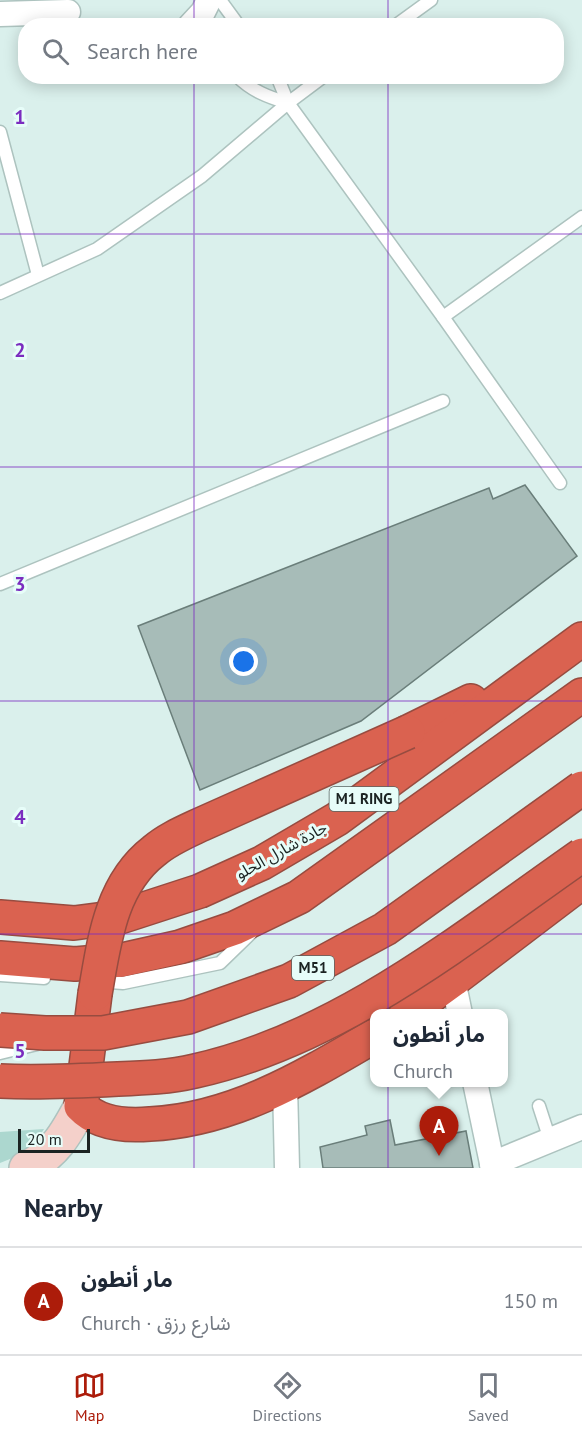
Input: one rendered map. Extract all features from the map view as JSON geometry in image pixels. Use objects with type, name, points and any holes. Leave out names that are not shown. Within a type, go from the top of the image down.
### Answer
[{"type":"highway","name":"جادة شارل الحلو","points":[[5,917],[74,923],[120,917],[200,891],[262,863],[337,819],[582,639]]},
{"type":"highway","points":[[370,1039],[285,1085],[231,1109],[173,1123],[133,1125],[105,1120],[87,1113],[81,1106],[92,988],[105,936],[118,897],[128,878],[153,852],[171,839],[202,824],[408,732],[546,665]]},
{"type":"highway","points":[[0,958],[75,964],[122,960],[180,947],[235,928],[299,897],[582,695]]},
{"type":"highway","name":"M51","points":[[0,1030],[103,1033],[188,1017],[289,981],[385,929],[582,788]]},
{"type":"highway","points":[[0,1081],[44,1083],[151,1077],[194,1072],[311,1031],[346,1014],[432,959],[582,855]]},
{"type":"highway","points":[[413,1009],[582,882]]},
{"type":"street","points":[[197,18],[209,0]]},
{"type":"street","points":[[0,14],[70,12]]},
{"type":"street","points":[[453,980],[459,1009]]},
{"type":"street","points":[[285,1085],[287,1168]]},
{"type":"street","points":[[476,1087],[492,1166],[582,1127]]},
{"type":"street","points":[[26,1168],[55,1148],[64,1138],[81,1106]]},
{"type":"lane","points":[[220,0],[233,18]]},
{"type":"lane","points":[[406,18],[431,0]]},
{"type":"lane","points":[[245,84],[263,95],[288,103]]},
{"type":"lane","points":[[280,84],[288,103],[560,483]]},
{"type":"lane","points":[[0,293],[97,249],[202,176],[313,84]]},
{"type":"lane","points":[[0,132],[38,275]]},
{"type":"lane","points":[[443,317],[582,217]]},
{"type":"lane","points":[[0,584],[443,401]]},
{"type":"lane","points":[[0,1053],[31,1046],[58,1035],[78,1020],[92,988],[220,963],[280,906]]},
{"type":"lane","points":[[0,975],[56,979]]},
{"type":"lane","points":[[539,1106],[550,1140]]},
{"type":"green space","points":[[44,1129],[30,1151],[0,1163],[0,1132]]},
{"type":"building","points":[[525,485],[577,556],[361,721],[200,790],[138,626],[489,488],[493,499]]},
{"type":"building","points":[[390,1120],[395,1145],[466,1131],[473,1168],[323,1168],[320,1147],[367,1135],[365,1126]]},
{"type":"place","name":"مار أنطون","points":[[439,1156]]}]
